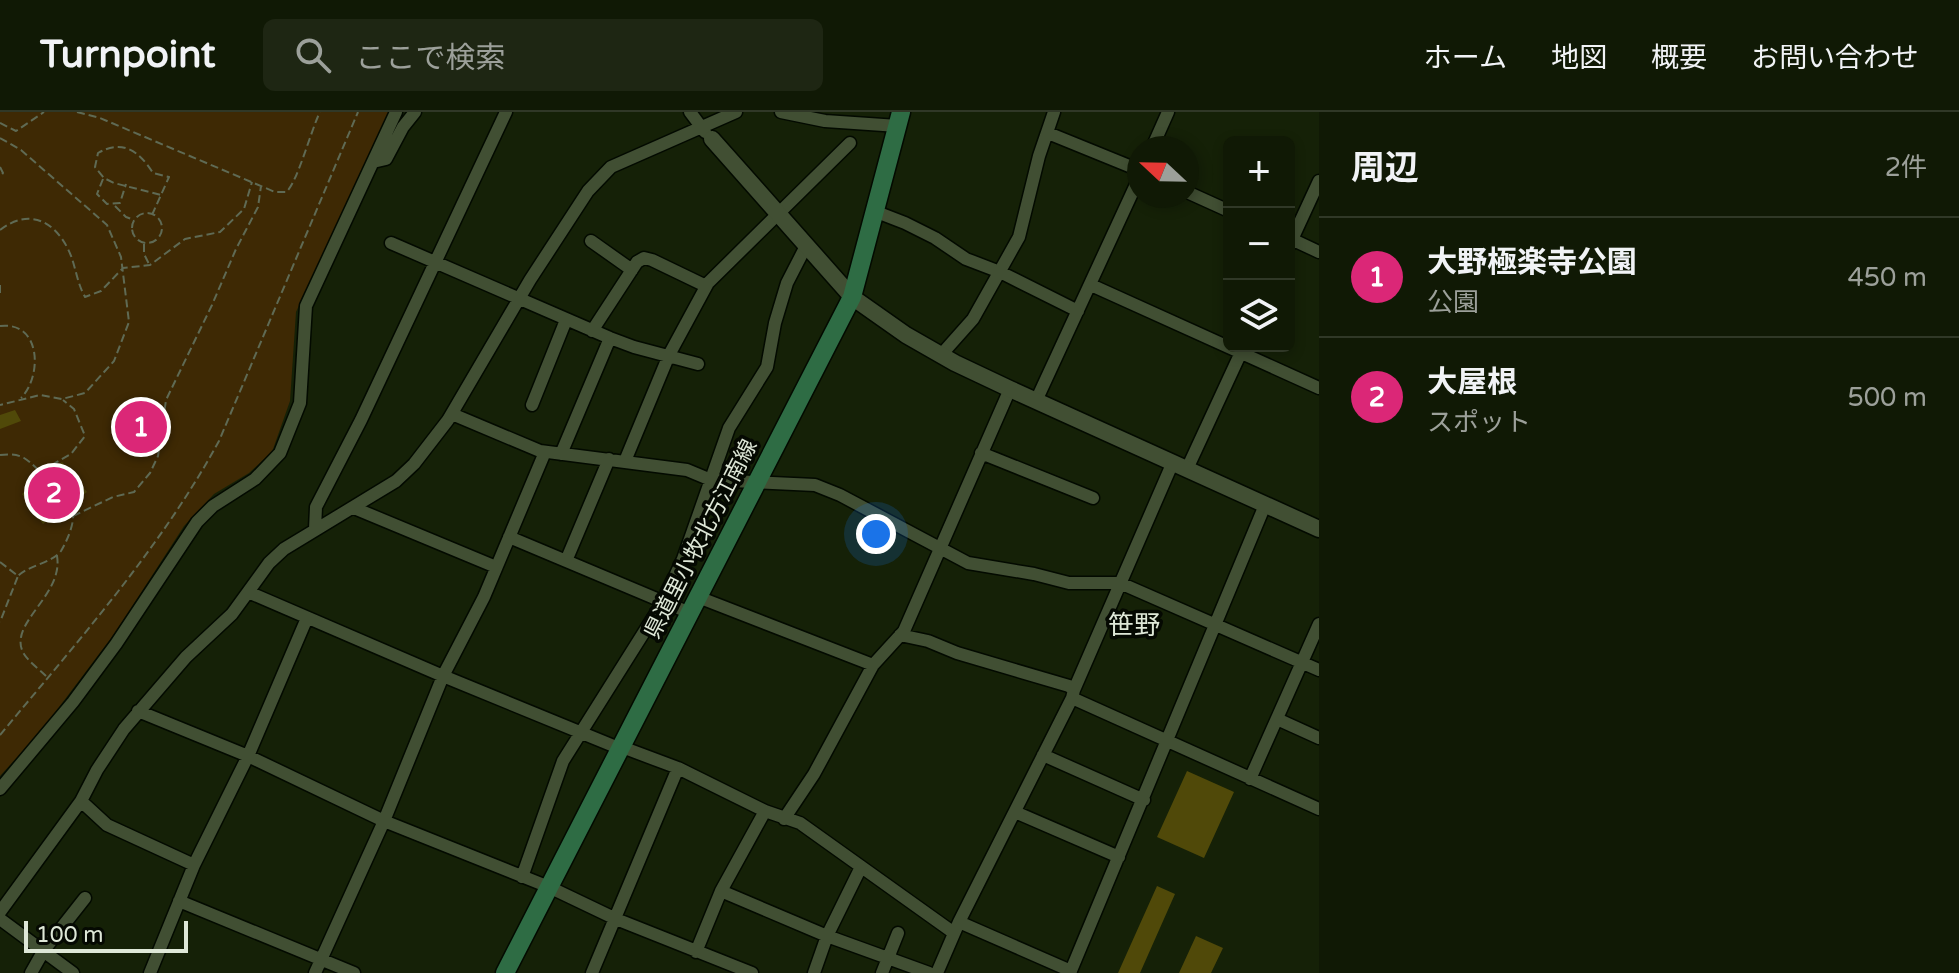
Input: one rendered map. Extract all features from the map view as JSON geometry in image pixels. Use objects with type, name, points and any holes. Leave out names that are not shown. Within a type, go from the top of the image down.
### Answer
[{"type":"main road","name":"県道里小牧北方江南線","points":[[505,973],[852,297],[898,117]]},
{"type":"street","points":[[0,789],[73,702],[116,644],[197,522],[213,506],[255,479],[280,453],[300,403],[306,306],[396,112]]},
{"type":"street","points":[[373,162],[386,159],[415,112]]},
{"type":"street","points":[[315,529],[316,507],[361,420],[506,112]]},
{"type":"street","points":[[690,112],[852,297],[906,335],[1010,389],[1319,529]]},
{"type":"street","points":[[0,912],[81,801],[97,770],[138,711],[186,657],[232,614],[269,563],[284,549],[396,481],[427,449],[452,414],[518,300],[588,191],[611,167],[707,134],[736,112]]},
{"type":"street","points":[[781,112],[825,121],[898,117]]},
{"type":"street","points":[[941,355],[973,319],[1019,237],[1039,156],[1054,112]]},
{"type":"street","points":[[1157,136],[1168,112]]},
{"type":"street","points":[[1048,133],[1127,165]]},
{"type":"street","points":[[625,461],[669,355],[706,286],[850,143]]},
{"type":"street","points":[[1295,231],[1319,181]]},
{"type":"street","points":[[1199,197],[1223,208]]},
{"type":"street","points":[[1036,401],[1127,205]]},
{"type":"street","points":[[874,211],[905,223],[966,259],[1000,272],[1078,311]]},
{"type":"street","points":[[591,241],[632,270]]},
{"type":"street","points":[[391,243],[592,331],[634,347],[698,364]]},
{"type":"street","points":[[1295,243],[1319,252]]},
{"type":"street","points":[[522,877],[563,761],[663,602],[683,559],[729,428],[767,367],[775,323],[787,283],[806,246]]},
{"type":"street","points":[[592,331],[632,270],[644,258],[706,286]]},
{"type":"street","points":[[1091,285],[1223,342]]},
{"type":"street","points":[[532,405],[566,320]]},
{"type":"street","points":[[561,454],[610,338]]},
{"type":"street","points":[[937,973],[956,928],[1073,694],[1120,583],[1241,352]]},
{"type":"street","points":[[1246,352],[1319,388]]},
{"type":"street","points":[[784,819],[814,774],[873,665],[900,635],[942,548],[1010,389]]},
{"type":"street","points":[[452,414],[545,452],[687,470],[711,480],[815,485],[840,495],[968,563],[1069,583],[1120,583],[1319,670]]},
{"type":"street","points":[[315,973],[384,821],[443,676],[496,567],[545,452]]},
{"type":"street","points":[[981,453],[1093,498]]},
{"type":"street","points":[[566,561],[609,459]]},
{"type":"street","points":[[248,592],[580,734],[678,768],[765,811],[800,823],[861,867],[956,928],[1071,972],[1265,505]]},
{"type":"street","points":[[354,508],[496,567]]},
{"type":"street","points":[[509,537],[663,602],[694,605],[873,665]]},
{"type":"street","points":[[150,973],[194,865],[248,756],[307,618]]},
{"type":"street","points":[[1250,779],[1319,624]]},
{"type":"street","points":[[900,635],[1069,686],[1073,694],[1319,809]]},
{"type":"street","points":[[138,711],[248,756],[384,821],[549,887],[696,952],[724,968],[752,973]]},
{"type":"street","points":[[1277,719],[1319,738]]},
{"type":"street","points":[[1043,755],[1144,800]]},
{"type":"street","points":[[592,973],[678,768]]},
{"type":"street","points":[[81,801],[107,825],[194,865]]},
{"type":"street","points":[[696,952],[721,891],[765,811]]},
{"type":"street","points":[[1015,812],[1119,857]]},
{"type":"street","points":[[814,973],[827,936],[861,867]]},
{"type":"street","points":[[721,891],[827,936],[929,973]]},
{"type":"street","points":[[31,973],[44,950],[85,898]]},
{"type":"street","points":[[179,901],[354,973]]},
{"type":"street","points":[[0,919],[73,973]]},
{"type":"street","points":[[882,973],[898,933]]},
{"type":"path","points":[[0,123],[16,131],[44,112]]},
{"type":"path","points":[[77,112],[100,118],[275,192],[291,189],[320,112]]},
{"type":"path","points":[[0,735],[47,677],[77,646],[137,567],[184,501],[219,441],[358,112]]},
{"type":"path","points":[[0,138],[21,150],[107,225],[121,257],[129,322],[114,361],[85,393],[62,399],[40,395],[0,404]]},
{"type":"path","points":[[152,215],[161,195],[169,177],[153,173],[139,155],[125,147],[110,147],[98,153],[95,167],[104,178],[161,195]]},
{"type":"path","points":[[0,167],[3,173],[0,177]]},
{"type":"path","points":[[104,178],[97,194],[101,200],[115,205],[126,217],[134,220]]},
{"type":"path","points":[[0,230],[11,222],[31,217],[50,226],[67,246],[74,263],[77,284],[85,297],[101,291],[123,268],[150,265],[185,239],[220,232],[244,209],[252,182]]},
{"type":"path","points":[[115,205],[124,196],[126,184]]},
{"type":"path","points":[[73,516],[113,497],[134,492],[150,473],[158,456],[166,400],[258,207],[261,186]]},
{"type":"path","points":[[142,214],[152,215],[159,221],[161,230],[157,239],[144,243],[133,234],[134,220],[142,214]]},
{"type":"path","points":[[144,243],[144,254],[150,265]]},
{"type":"path","points":[[0,285],[0,296]]},
{"type":"path","points":[[0,326],[7,325],[19,330],[30,339],[34,348],[33,377],[29,390],[20,399]]},
{"type":"path","points":[[40,472],[71,454],[85,436],[74,409],[62,399]]},
{"type":"path","points":[[0,455],[14,454],[25,458],[68,505],[73,516],[67,537],[57,555],[57,577],[45,599],[26,622],[20,644],[25,656],[47,677]]},
{"type":"path","points":[[0,622],[18,576],[24,570],[57,555]]},
{"type":"path","points":[[0,562],[18,576]]},
{"type":"shaded area","points":[[0,112],[390,112],[296,312],[290,401],[272,452],[249,473],[214,494],[184,526],[115,633],[41,731],[0,776]]},
{"type":"building","points":[[15,410],[21,421],[0,429],[0,415]]},
{"type":"building","points":[[62,462],[87,492],[43,524],[22,494]]},
{"type":"building","points":[[1187,771],[1234,792],[1204,858],[1157,837]]},
{"type":"building","points":[[1157,886],[1175,894],[1140,973],[1118,973]]},
{"type":"building","points":[[1196,936],[1223,948],[1211,973],[1179,973]]},
{"type":"place","name":"大野極楽寺公園","points":[[141,427]]},
{"type":"place","name":"大屋根","points":[[54,493]]},
{"type":"district","name":"笹野","points":[[1134,625]]}]
